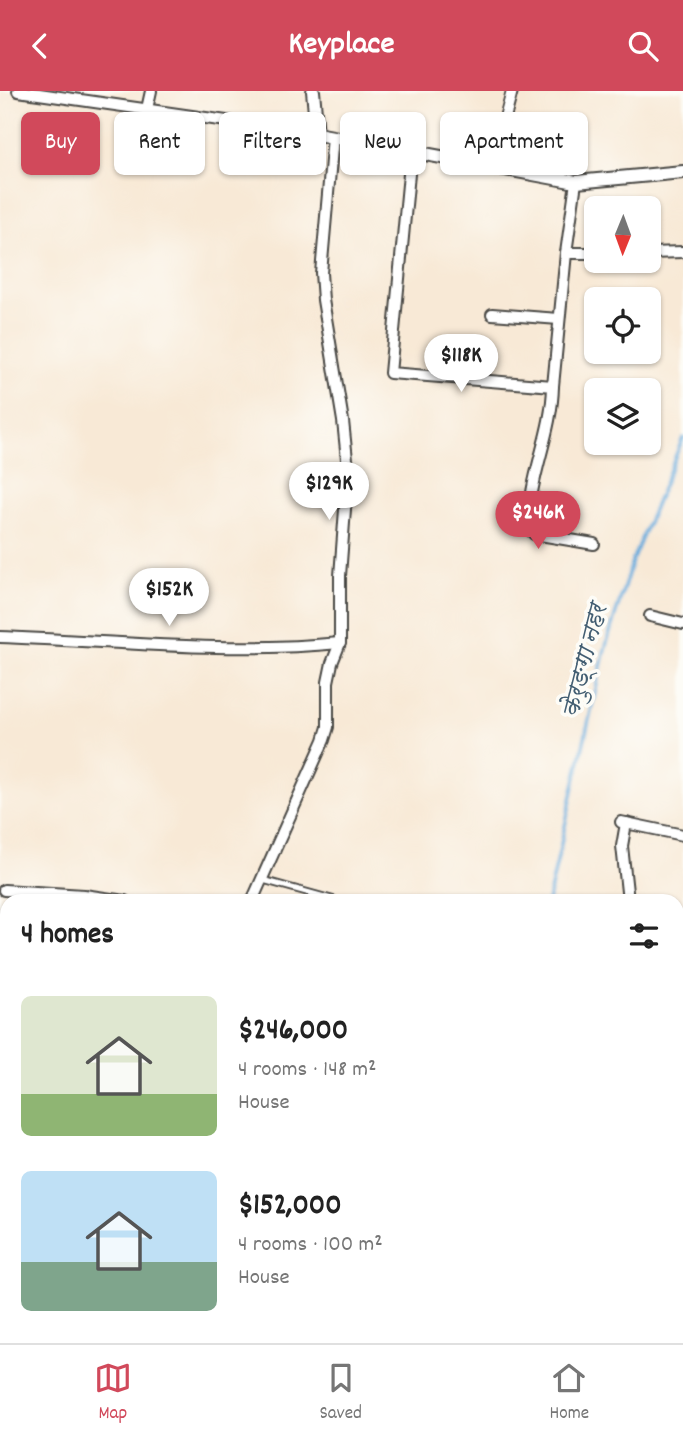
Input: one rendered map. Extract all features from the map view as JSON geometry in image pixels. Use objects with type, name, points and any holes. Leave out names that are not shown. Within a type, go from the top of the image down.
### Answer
[{"type":"street","points":[[18,91],[219,120]]},
{"type":"street","points":[[148,109],[151,91]]},
{"type":"street","points":[[313,91],[315,112]]},
{"type":"street","points":[[507,112],[512,91]]},
{"type":"street","points":[[326,136],[340,138]]},
{"type":"street","points":[[256,894],[324,740],[328,727],[328,682],[340,643],[340,576],[348,469],[321,273],[333,137]]},
{"type":"street","points":[[534,175],[576,182],[683,172]]},
{"type":"street","points":[[409,175],[390,373],[553,386]]},
{"type":"street","points":[[576,182],[559,319],[551,418],[535,472],[529,528],[534,534],[594,544]]},
{"type":"street","points":[[662,253],[683,252]]},
{"type":"street","points":[[566,253],[584,253]]},
{"type":"street","points":[[492,314],[559,319]]},
{"type":"street","points":[[650,616],[683,624]]},
{"type":"street","points":[[0,637],[190,645],[340,643]]},
{"type":"street","points":[[627,894],[622,822],[683,835]]},
{"type":"street","points":[[4,890],[68,894]]},
{"type":"lane","points":[[263,880],[314,894]]},
{"type":"waterway","name":"केेरुङ्गा नहर","points":[[550,894],[605,649],[632,561],[683,438]]}]
